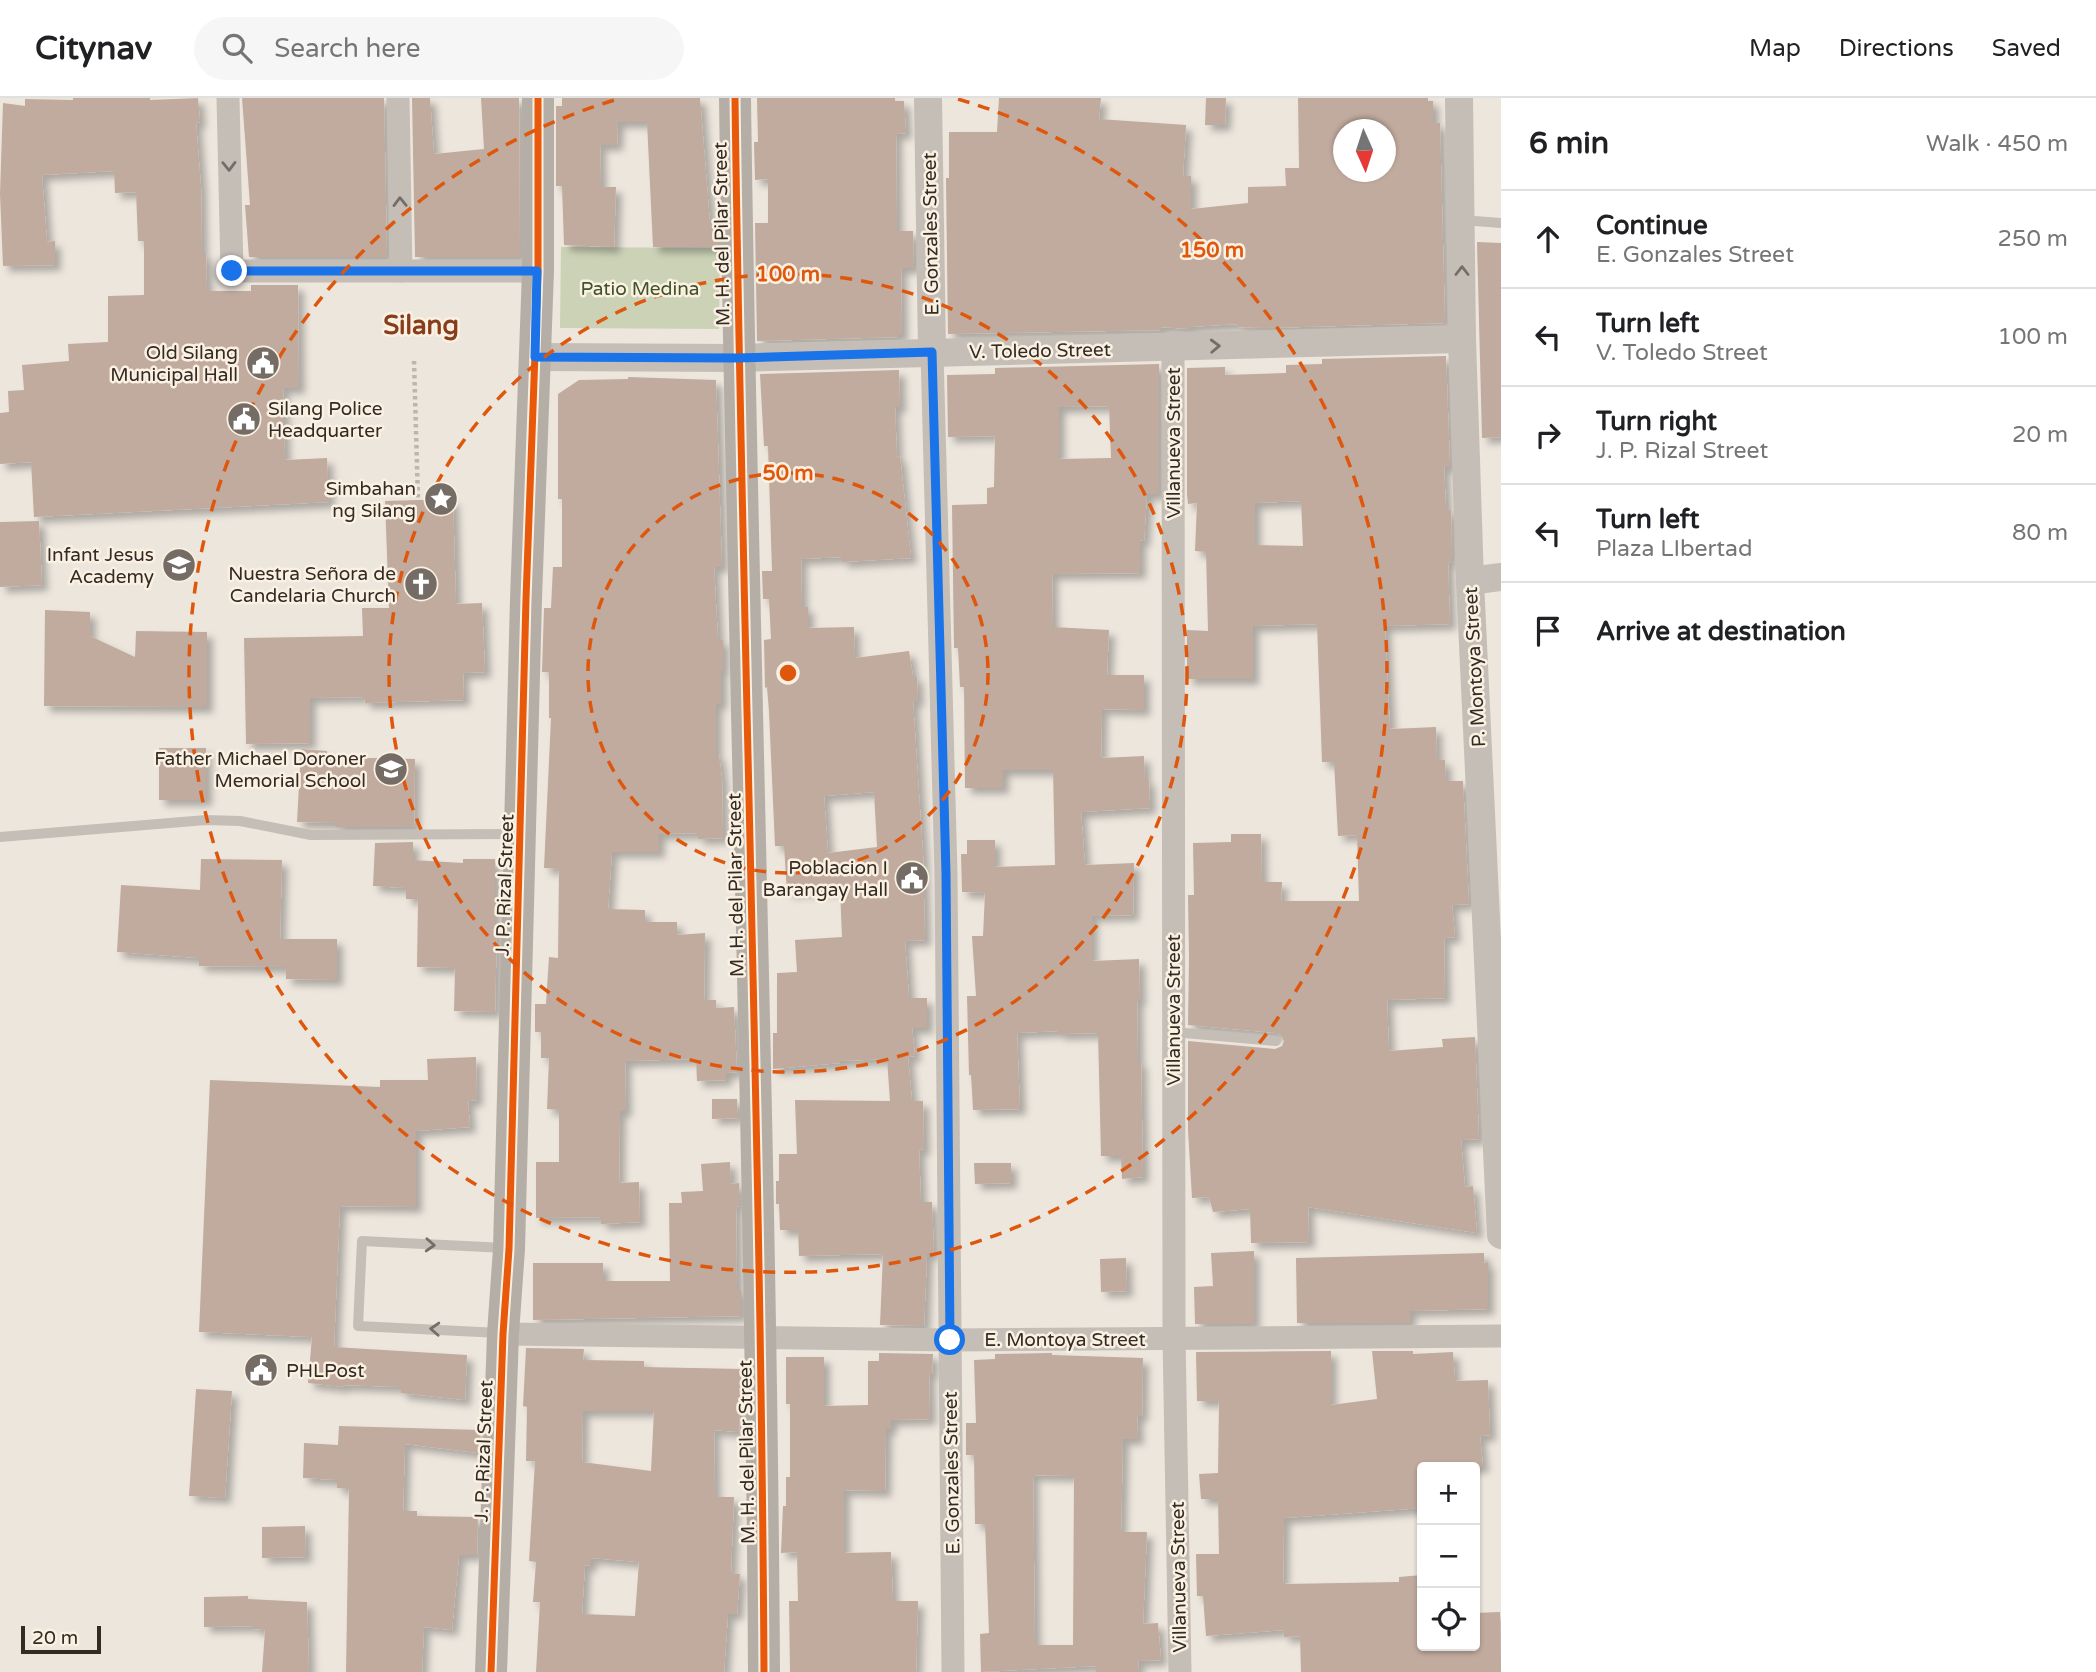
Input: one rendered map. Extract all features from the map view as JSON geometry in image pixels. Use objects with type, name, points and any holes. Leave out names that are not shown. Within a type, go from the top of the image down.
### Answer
[{"type":"main road","name":"J. P. Rizal Street","points":[[491,1672],[503,1334],[509,1249],[535,357],[538,98]]},
{"type":"main road","name":"M. H. del Pilar Street","points":[[735,98],[738,358],[761,1339],[764,1672]]},
{"type":"street","points":[[228,98],[232,271],[537,271]]},
{"type":"street","points":[[398,98],[401,271]]},
{"type":"street","name":"E. Gonzales Street","points":[[928,98],[946,874],[953,1672]]},
{"type":"street","name":"P. Montoya Street","points":[[1459,98],[1462,339],[1470,581],[1501,1235]]},
{"type":"street","name":"V. Toledo Street","points":[[535,357],[738,358],[1462,339]]},
{"type":"street","name":"Villanueva Street","points":[[1173,347],[1174,1339],[1180,1672]]},
{"type":"street","points":[[1470,581],[1501,577]]},
{"type":"street","name":"E. Montoya Street","points":[[503,1334],[950,1340],[1501,1336]]},
{"type":"lane","points":[[1462,220],[1501,223]]},
{"type":"lane","points":[[0,837],[206,820],[240,821],[311,835],[521,834]]},
{"type":"lane","points":[[1174,1032],[1276,1041]]},
{"type":"lane","points":[[503,1334],[358,1326],[362,1241],[509,1249]]},
{"type":"path","points":[[414,361],[418,500]]},
{"type":"green space","name":"Patio Medina","points":[[561,247],[720,248],[719,329],[560,328]]},
{"type":"building","points":[[198,98],[200,122],[196,123],[202,254],[206,254],[207,291],[251,291],[251,285],[298,285],[299,388],[283,388],[285,460],[327,458],[329,502],[34,517],[31,462],[0,464],[0,413],[9,412],[8,391],[24,390],[22,365],[69,361],[68,344],[108,342],[108,296],[144,295],[144,241],[138,241],[136,192],[115,193],[114,171],[42,175],[47,242],[55,241],[55,265],[3,266],[0,194],[3,103],[25,106],[25,99]]},
{"type":"building","points":[[242,98],[384,98],[387,257],[249,257],[245,205],[250,205]]},
{"type":"building","points":[[412,98],[430,98],[434,154],[484,149],[481,98],[519,98],[520,257],[415,257]]},
{"type":"building","points":[[562,98],[700,98],[710,224],[719,224],[719,247],[653,247],[647,122],[618,122],[617,145],[600,145],[601,187],[616,187],[614,247],[564,245],[562,186],[556,186],[556,106],[562,106]]},
{"type":"building","points":[[757,98],[895,98],[895,101],[904,101],[906,133],[896,134],[897,231],[913,231],[914,268],[901,268],[902,335],[757,341],[755,223],[768,223],[768,179],[755,180]]},
{"type":"building","points":[[999,98],[1101,98],[1099,119],[1186,125],[1183,176],[1191,176],[1191,209],[1248,203],[1248,187],[1286,186],[1285,168],[1299,168],[1298,98],[1428,98],[1428,101],[1433,101],[1433,123],[1440,123],[1445,323],[1265,328],[1238,327],[1237,324],[1189,329],[1161,327],[1161,330],[948,334],[946,178],[949,178],[949,132],[997,132]]},
{"type":"building","points":[[1206,98],[1226,98],[1225,125],[1205,125]]},
{"type":"building","points":[[1477,242],[1501,243],[1501,437],[1482,438]]},
{"type":"building","points":[[1446,356],[1450,467],[1444,467],[1446,510],[1451,510],[1452,554],[1451,562],[1448,563],[1450,624],[1385,626],[1390,729],[1436,727],[1437,760],[1445,760],[1446,781],[1463,781],[1469,904],[1452,905],[1455,937],[1444,938],[1445,998],[1387,1000],[1389,1051],[1443,1047],[1442,1039],[1475,1037],[1479,1139],[1461,1140],[1465,1187],[1473,1186],[1477,1233],[1308,1207],[1309,1242],[1251,1243],[1250,1209],[1213,1212],[1209,1197],[1192,1198],[1188,1130],[1188,1041],[1275,1049],[1282,1046],[1284,1041],[1277,1033],[1188,1025],[1188,895],[1194,895],[1193,843],[1231,842],[1231,834],[1261,834],[1262,882],[1282,882],[1281,901],[1359,901],[1357,835],[1338,836],[1334,762],[1322,762],[1317,624],[1253,626],[1253,679],[1187,679],[1187,630],[1208,631],[1206,552],[1195,551],[1197,503],[1188,504],[1187,494],[1187,368],[1225,367],[1225,375],[1286,373],[1286,365],[1322,364],[1322,359]],"holes":[[[1301,501],[1303,546],[1255,545],[1255,503]]]},
{"type":"building","points":[[1159,364],[1159,494],[1147,494],[1144,541],[1140,540],[1140,573],[1052,574],[1053,627],[1109,630],[1107,675],[1144,675],[1144,710],[1102,709],[1101,758],[1144,756],[1145,780],[1149,780],[1150,808],[1081,812],[1085,865],[1134,863],[1133,915],[1092,916],[1092,961],[1139,959],[1138,1062],[1141,1062],[1143,1177],[1122,1179],[1121,1156],[1101,1156],[1098,1033],[1017,1033],[1020,1109],[973,1110],[969,1075],[967,996],[976,996],[972,936],[983,936],[985,893],[962,892],[961,854],[967,854],[967,840],[995,840],[995,867],[1055,865],[1053,770],[1003,770],[1003,788],[965,788],[964,687],[960,687],[958,648],[954,648],[952,505],[987,504],[987,488],[994,487],[995,436],[948,437],[947,375],[995,374],[995,368]],"holes":[[[1109,406],[1111,458],[1059,459],[1059,407]]]},
{"type":"building","points":[[899,370],[900,407],[895,407],[897,457],[900,456],[911,558],[842,562],[842,557],[801,559],[802,607],[808,607],[808,628],[854,627],[855,658],[909,651],[913,677],[917,677],[918,701],[913,701],[923,855],[925,940],[905,941],[909,998],[927,998],[927,1028],[912,1028],[915,1056],[908,1057],[912,1101],[923,1101],[924,1149],[919,1150],[921,1202],[932,1202],[934,1254],[927,1254],[924,1326],[880,1325],[883,1254],[799,1256],[798,1230],[780,1230],[779,1204],[776,1204],[779,1154],[797,1154],[795,1100],[890,1101],[887,1059],[840,1061],[773,1069],[773,1033],[777,1033],[777,973],[797,972],[795,940],[842,937],[840,889],[787,892],[784,846],[775,846],[764,640],[771,639],[769,599],[763,599],[762,571],[772,571],[768,446],[764,446],[760,374]],"holes":[[[874,792],[877,847],[828,853],[824,796]]]},
{"type":"building","points":[[628,377],[716,380],[722,567],[714,567],[718,640],[723,640],[723,670],[721,704],[716,704],[716,755],[719,755],[722,779],[723,838],[698,839],[698,833],[659,834],[659,852],[612,852],[608,909],[645,910],[645,922],[677,922],[677,935],[705,933],[704,1000],[716,1000],[716,1008],[734,1007],[737,1072],[726,1073],[726,1080],[697,1081],[696,1059],[625,1061],[626,1111],[620,1111],[619,1183],[639,1182],[640,1222],[601,1224],[601,1217],[536,1218],[536,1162],[559,1162],[559,1110],[547,1109],[549,1058],[541,1058],[541,1032],[535,1032],[535,1004],[546,1004],[549,957],[558,958],[559,869],[544,868],[551,718],[549,672],[542,672],[544,608],[551,608],[553,567],[562,567],[562,499],[558,499],[558,394],[579,380]]},
{"type":"building","name":"Nuestra Señora de Candelaria Church","points":[[453,499],[456,604],[482,603],[485,672],[463,673],[464,700],[365,703],[364,697],[310,698],[310,743],[246,744],[244,638],[363,636],[362,608],[389,608],[385,501]]},
{"type":"building","points":[[39,521],[42,585],[0,587],[0,522]]},
{"type":"building","points":[[45,610],[90,612],[90,636],[135,657],[136,631],[207,632],[207,707],[44,706]]},
{"type":"building","points":[[159,748],[206,748],[206,800],[159,800]]},
{"type":"building","points":[[301,749],[327,751],[327,757],[415,759],[414,827],[336,827],[336,823],[297,822]]},
{"type":"building","points":[[413,842],[413,860],[463,863],[463,859],[495,859],[495,1012],[454,1011],[455,968],[417,967],[418,899],[406,899],[406,888],[373,886],[375,843]]},
{"type":"building","points":[[201,859],[282,860],[280,939],[337,939],[337,980],[286,979],[286,967],[199,966],[199,958],[117,952],[121,885],[200,890]]},
{"type":"building","points":[[476,1057],[477,1100],[468,1101],[470,1127],[416,1131],[416,1207],[340,1206],[334,1347],[467,1355],[465,1400],[401,1393],[401,1387],[343,1387],[308,1383],[312,1337],[199,1332],[210,1080],[380,1087],[380,1080],[428,1080],[427,1059]]},
{"type":"building","points":[[712,1099],[737,1099],[738,1118],[712,1119]]},
{"type":"building","points":[[730,1162],[731,1184],[739,1183],[739,1206],[736,1207],[737,1290],[741,1290],[741,1316],[533,1320],[533,1263],[603,1263],[603,1281],[670,1281],[669,1203],[682,1203],[681,1192],[703,1191],[701,1164]]},
{"type":"building","points":[[974,1163],[1011,1163],[1011,1183],[975,1184]]},
{"type":"building","points":[[1254,1251],[1254,1324],[1195,1324],[1194,1287],[1213,1286],[1211,1253]]},
{"type":"building","points":[[1484,1253],[1484,1263],[1488,1262],[1488,1309],[1410,1311],[1410,1323],[1297,1323],[1296,1258]]},
{"type":"building","points":[[1126,1258],[1127,1291],[1101,1292],[1100,1259]]},
{"type":"building","points":[[526,1348],[584,1349],[583,1360],[644,1361],[644,1367],[742,1369],[739,1432],[714,1430],[715,1497],[734,1497],[731,1573],[740,1574],[737,1614],[728,1614],[724,1672],[536,1672],[540,1602],[533,1602],[536,1562],[529,1561],[535,1461],[526,1461],[527,1407],[523,1406]],"holes":[[[583,1411],[654,1411],[651,1471],[582,1462]],[[591,1558],[639,1562],[635,1616],[582,1614],[585,1565],[591,1566]]]},
{"type":"building","points":[[1331,1351],[1331,1405],[1377,1399],[1372,1351],[1413,1351],[1413,1354],[1453,1352],[1455,1381],[1488,1380],[1490,1435],[1480,1436],[1483,1467],[1480,1467],[1480,1462],[1417,1462],[1417,1508],[1284,1518],[1283,1584],[1399,1582],[1399,1577],[1417,1575],[1417,1651],[1480,1651],[1480,1613],[1500,1612],[1501,1672],[1301,1672],[1300,1636],[1284,1637],[1283,1630],[1206,1636],[1203,1596],[1197,1596],[1196,1554],[1219,1554],[1218,1499],[1201,1499],[1199,1474],[1218,1473],[1219,1401],[1197,1401],[1196,1352]]},
{"type":"building","points":[[879,1353],[933,1354],[932,1374],[929,1374],[930,1419],[891,1420],[891,1429],[886,1429],[885,1491],[844,1490],[844,1553],[891,1552],[893,1601],[918,1601],[916,1672],[790,1672],[789,1601],[798,1601],[797,1552],[781,1553],[786,1477],[790,1477],[790,1404],[786,1404],[786,1357],[824,1357],[824,1406],[868,1405],[868,1361],[879,1361]]},
{"type":"building","points":[[1052,1353],[1143,1358],[1142,1416],[1137,1416],[1138,1439],[1123,1439],[1121,1532],[1147,1532],[1143,1624],[1158,1623],[1161,1660],[1138,1661],[1139,1672],[1096,1672],[1096,1666],[981,1672],[980,1634],[989,1633],[985,1524],[975,1524],[974,1455],[966,1455],[966,1423],[976,1423],[974,1360],[995,1359],[995,1354]],"holes":[[[1033,1475],[1074,1476],[1073,1645],[1035,1645]]]},
{"type":"building","points":[[196,1389],[232,1391],[225,1498],[189,1496]]},
{"type":"building","points":[[339,1426],[481,1430],[479,1453],[405,1444],[403,1511],[417,1511],[417,1516],[478,1517],[477,1555],[459,1555],[452,1630],[424,1627],[422,1672],[346,1672],[349,1489],[337,1488],[337,1480],[303,1478],[304,1443],[338,1445]]},
{"type":"building","points":[[305,1526],[306,1557],[262,1558],[262,1527]]},
{"type":"building","points":[[248,1596],[248,1599],[307,1602],[309,1672],[262,1672],[265,1630],[254,1629],[254,1626],[204,1627],[204,1597]]},
{"type":"cycle path","points":[[491,1672],[503,1334],[509,1249],[526,599],[538,271],[538,98]]},
{"type":"cycle path","points":[[735,98],[759,1278],[764,1672]]},
{"type":"place","name":"Old Silang Municipal Hall","points":[[263,363]]},
{"type":"place","name":"Silang Police Headquarter","points":[[244,419]]},
{"type":"place","name":"Simbahan ng Silang","points":[[441,499]]},
{"type":"place","name":"Infant Jesus Academy","points":[[179,565]]},
{"type":"place","name":"Nuestra Señora de Candelaria Church","points":[[421,584]]},
{"type":"place","name":"Father Michael Doroner Memorial School","points":[[391,769]]},
{"type":"place","name":"Poblacion I Barangay Hall","points":[[912,878]]},
{"type":"place","name":"PHLPost","points":[[261,1370]]},
{"type":"district","name":"Silang","points":[[421,325]]},
{"type":"route","points":[[232,271],[537,271],[535,357],[738,358],[932,352],[946,874],[950,1340]]}]
